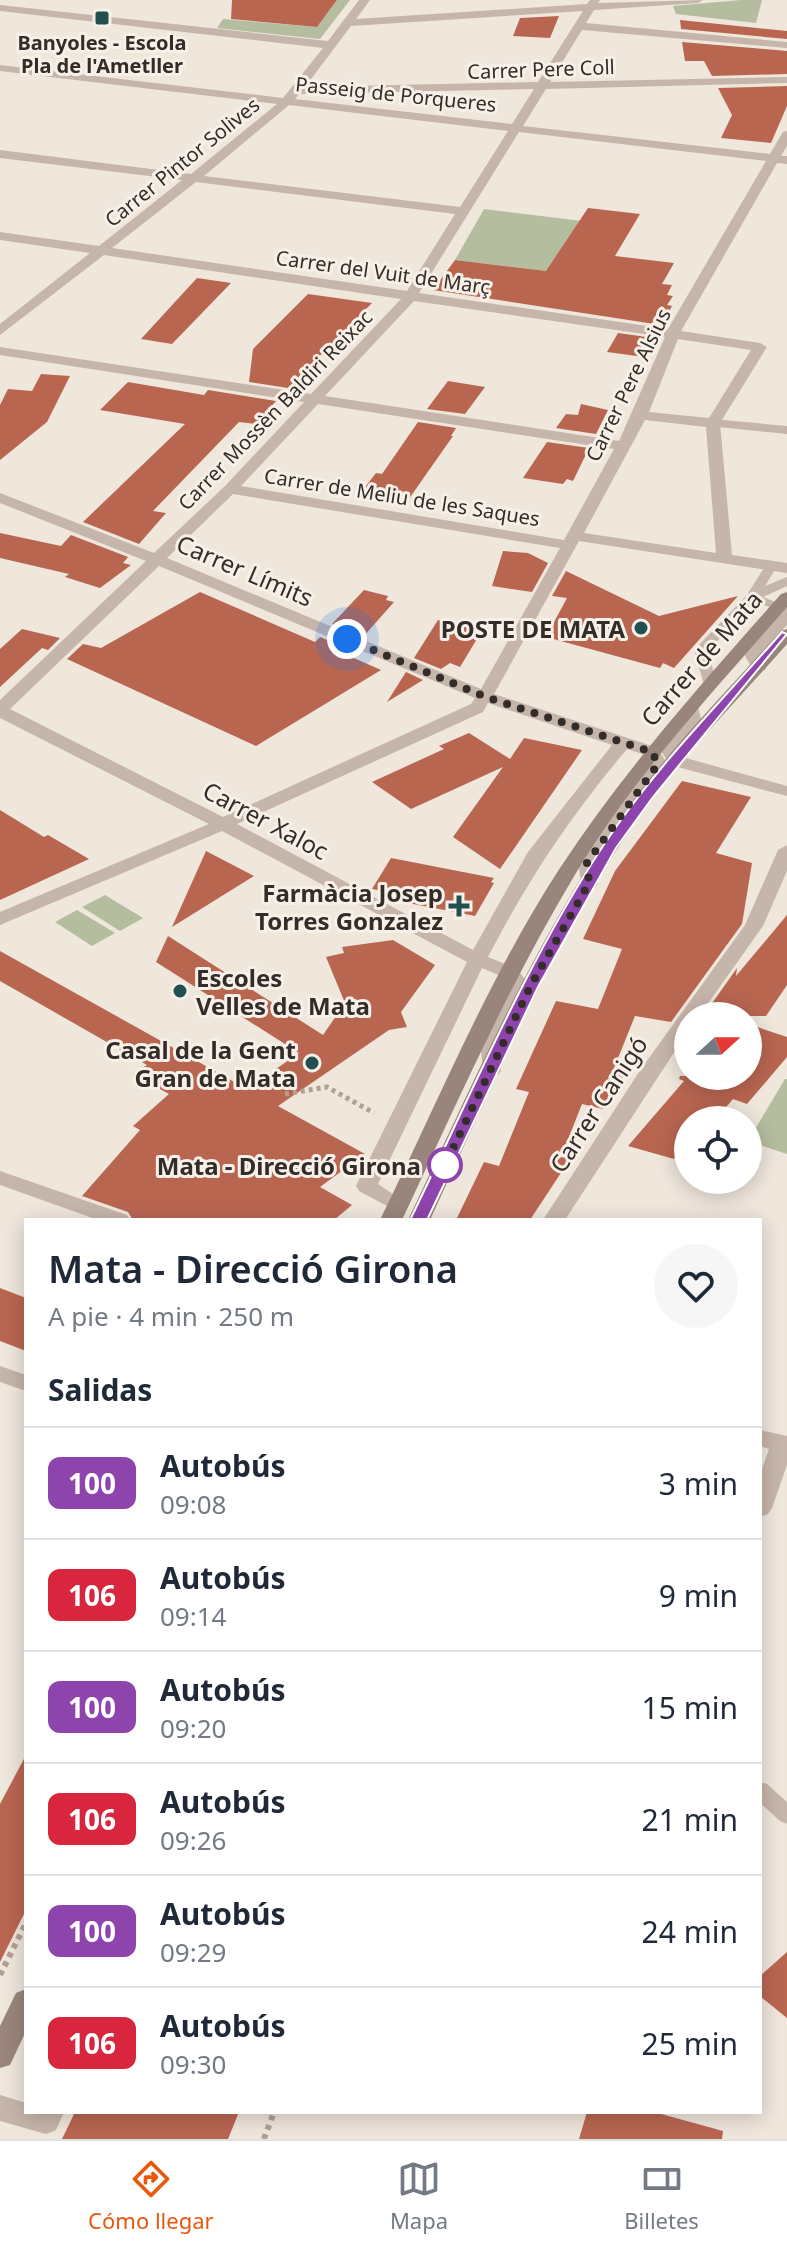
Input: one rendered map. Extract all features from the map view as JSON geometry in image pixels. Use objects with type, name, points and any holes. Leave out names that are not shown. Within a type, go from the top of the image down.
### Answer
[{"type":"main road","name":"Carrer de Mata","points":[[422,1154],[510,973],[568,870],[652,752],[783,601]]},
{"type":"main road","points":[[420,1218],[530,987],[609,848],[685,764],[787,634]]},
{"type":"main road","points":[[0,2056],[24,2005]]},
{"type":"street","name":"Carrer Pintor Solives","points":[[0,331],[283,105],[365,0]]},
{"type":"street","points":[[448,17],[459,0]]},
{"type":"street","points":[[348,23],[592,4],[698,0]]},
{"type":"street","name":"Carrer Mossèn Baldiri Reixac","points":[[0,710],[230,489],[411,296],[466,212],[592,4]]},
{"type":"street","points":[[0,8],[330,45]]},
{"type":"street","points":[[579,26],[787,45]]},
{"type":"street","name":"Passeig de Porqueres","points":[[0,68],[514,132],[782,153]]},
{"type":"street","name":"Passeig de Porqueres","points":[[0,76],[283,105]]},
{"type":"street","name":"Carrer Pere Coll","points":[[296,91],[787,80]]},
{"type":"street","name":"Carrer Pere Alsius","points":[[486,697],[640,415],[676,335],[678,323],[782,153]]},
{"type":"street","points":[[0,154],[466,212]]},
{"type":"street","name":"Carrer del Vuit de Març","points":[[0,236],[760,347],[713,423]]},
{"type":"street","points":[[0,351],[623,446]]},
{"type":"street","points":[[640,415],[787,430]]},
{"type":"street","points":[[713,423],[724,558]]},
{"type":"street","name":"Carrer de Meliu de les Saques","points":[[230,489],[571,540],[779,567]]},
{"type":"street","name":"Carrer Límits","points":[[4,505],[158,560],[486,697],[652,752]]},
{"type":"street","points":[[759,666],[752,654],[784,619],[783,601]]},
{"type":"street","points":[[0,919],[223,824],[477,708],[486,697]]},
{"type":"street","points":[[690,707],[692,719],[668,748],[685,764],[787,791]]},
{"type":"street","name":"Carrer Xaloc","points":[[0,710],[478,960],[510,973]]},
{"type":"street","points":[[422,1154],[421,1178],[397,1215],[366,1186],[478,960],[528,868],[571,805],[623,743]]},
{"type":"street","points":[[589,883],[587,863],[658,764],[652,752]]},
{"type":"street","name":"Carrer Canigó","points":[[699,1002],[754,926],[787,850]]},
{"type":"street","points":[[491,1071],[490,1044],[519,984],[510,973]]},
{"type":"street","name":"Carrer Canigó","points":[[555,1218],[674,1037]]},
{"type":"street","points":[[0,1178],[113,1218]]},
{"type":"street","points":[[0,1374],[24,1382]]},
{"type":"street","points":[[762,1500],[777,1442]]},
{"type":"street","points":[[0,2108],[46,2121],[49,2114]]},
{"type":"lane","points":[[710,685],[701,650],[779,567]]},
{"type":"lane","points":[[752,597],[787,581]]},
{"type":"lane","points":[[752,597],[783,601]]},
{"type":"lane","points":[[762,1792],[787,1815]]},
{"type":"path","points":[[285,1094],[327,1087],[395,1126]]},
{"type":"path","points":[[0,1975],[24,1927]]},
{"type":"path","points":[[264,2139],[273,2114]]},
{"type":"green space","points":[[337,0],[350,0],[320,39],[217,28],[223,19],[317,27]]},
{"type":"green space","points":[[762,0],[756,23],[676,14],[673,6]]},
{"type":"green space","points":[[484,209],[632,227],[526,303],[528,269],[455,260]]},
{"type":"green space","points":[[105,895],[143,918],[120,931],[82,907]]},
{"type":"green space","points":[[77,910],[115,933],[92,946],[55,922]]},
{"type":"green space","points":[[787,1079],[787,1154],[762,1146],[762,1118]]},
{"type":"building","points":[[232,0],[337,0],[317,27],[231,19]]},
{"type":"building","points":[[559,16],[550,38],[513,36],[520,18]]},
{"type":"building","points":[[680,20],[787,31],[787,39],[681,29]]},
{"type":"building","points":[[682,42],[787,51],[787,74],[712,76],[704,61],[685,61]]},
{"type":"building","points":[[787,86],[787,106],[771,143],[721,138],[732,115],[718,88]]},
{"type":"building","points":[[588,208],[640,214],[615,256],[674,263],[662,284],[672,285],[667,295],[673,296],[667,305],[672,306],[661,325],[433,290],[455,260],[546,271]]},
{"type":"building","points":[[197,278],[231,283],[172,344],[141,339]]},
{"type":"building","points":[[308,294],[372,303],[288,388],[249,382],[253,349]]},
{"type":"building","points":[[618,333],[654,338],[644,357],[607,352]]},
{"type":"building","points":[[41,374],[70,376],[47,422],[0,460],[0,405],[8,389],[32,391]]},
{"type":"building","points":[[448,381],[485,387],[465,414],[427,409]]},
{"type":"building","points":[[128,382],[204,395],[208,390],[276,401],[256,424],[239,422],[153,511],[166,513],[139,544],[83,522],[185,424],[100,410]]},
{"type":"building","points":[[581,404],[608,410],[596,434],[556,428],[566,414],[578,415]]},
{"type":"building","points":[[418,422],[456,428],[406,503],[359,495],[376,473],[382,474]]},
{"type":"building","points":[[547,442],[589,448],[573,481],[567,479],[563,484],[523,478]]},
{"type":"building","points":[[0,533],[61,546],[71,535],[128,557],[123,563],[131,565],[100,588],[65,577],[69,574],[0,558]]},
{"type":"building","points":[[503,551],[528,553],[548,563],[532,592],[492,586]]},
{"type":"building","points":[[566,571],[659,616],[738,596],[674,668],[663,663],[660,668],[546,637],[567,598],[552,596]]},
{"type":"building","points":[[364,590],[388,596],[386,600],[394,602],[363,637],[332,624]]},
{"type":"building","points":[[200,592],[315,642],[320,637],[352,650],[347,655],[381,670],[256,746],[67,659],[83,644],[101,648]]},
{"type":"building","points":[[438,620],[483,629],[460,667],[450,663],[441,669],[414,658]]},
{"type":"building","points":[[22,629],[60,638],[48,650],[42,648],[0,687],[0,649]]},
{"type":"building","points":[[406,672],[423,680],[387,702]]},
{"type":"building","points":[[469,733],[510,759],[524,738],[582,750],[500,869],[453,837],[503,767],[411,809],[372,782],[444,749],[439,746]]},
{"type":"building","points":[[682,781],[751,797],[716,853],[752,863],[742,924],[685,1002],[674,1002],[671,1022],[635,1016],[614,1068],[628,1070],[603,1109],[582,1104],[561,1157],[570,1159],[531,1218],[457,1218],[484,1162],[499,1166],[529,1092],[516,1089],[556,1001],[598,1009],[622,949],[583,939],[615,871]]},
{"type":"building","points":[[0,810],[44,837],[48,835],[89,859],[0,900]]},
{"type":"building","points":[[206,851],[254,876],[172,927]]},
{"type":"building","points":[[391,858],[494,878],[491,882],[494,883],[475,916],[398,901],[402,895],[372,889]]},
{"type":"building","points":[[787,915],[787,985],[766,1016],[762,1016],[762,1002],[713,1002],[737,968],[736,976]]},
{"type":"building","points":[[168,936],[323,1035],[345,1003],[326,957],[344,953],[342,947],[393,940],[435,965],[401,1012],[407,1027],[389,1030],[278,1106],[365,1154],[320,1187],[352,1205],[336,1218],[132,1218],[128,1212],[82,1196],[140,1130],[133,1126],[169,1094],[133,1074],[147,1065],[0,981],[0,951],[247,1089],[299,1053],[156,962]]},
{"type":"building","points":[[762,1029],[787,1037],[787,1057],[762,1086]]},
{"type":"building","points":[[676,1090],[759,1090],[747,1104],[733,1099],[727,1106],[674,1106],[674,1159],[628,1146]]},
{"type":"building","points":[[0,1288],[24,1297],[24,1350],[0,1341]]},
{"type":"building","points":[[24,1759],[24,1914],[0,1962],[0,1804]]},
{"type":"building","points":[[787,1952],[787,2018],[762,1998],[762,1974]]},
{"type":"building","points":[[74,2114],[238,2114],[228,2139],[62,2139]]},
{"type":"building","points":[[586,2114],[661,2114],[723,2131],[722,2139],[579,2139]]},
{"type":"bus line","name":"100","points":[[420,1218],[530,987],[609,848],[648,794],[787,634]]},
{"type":"place","name":"Banyoles - Escola Pla de l'Ametller","points":[[102,18]]},
{"type":"place","name":"POSTE DE MATA","points":[[641,628]]},
{"type":"place","name":"Farmàcia Josep Torres Gonzalez","points":[[459,906]]},
{"type":"place","name":"Escoles Velles de Mata","points":[[180,991]]},
{"type":"place","name":"Casal de la Gent Gran de Mata","points":[[312,1063]]},
{"type":"place","name":"Mata - Direcció Girona","points":[[445,1165]]},
{"type":"route","points":[[347,639],[486,697],[652,752],[658,764],[587,863],[589,883],[530,987],[445,1165]]}]
